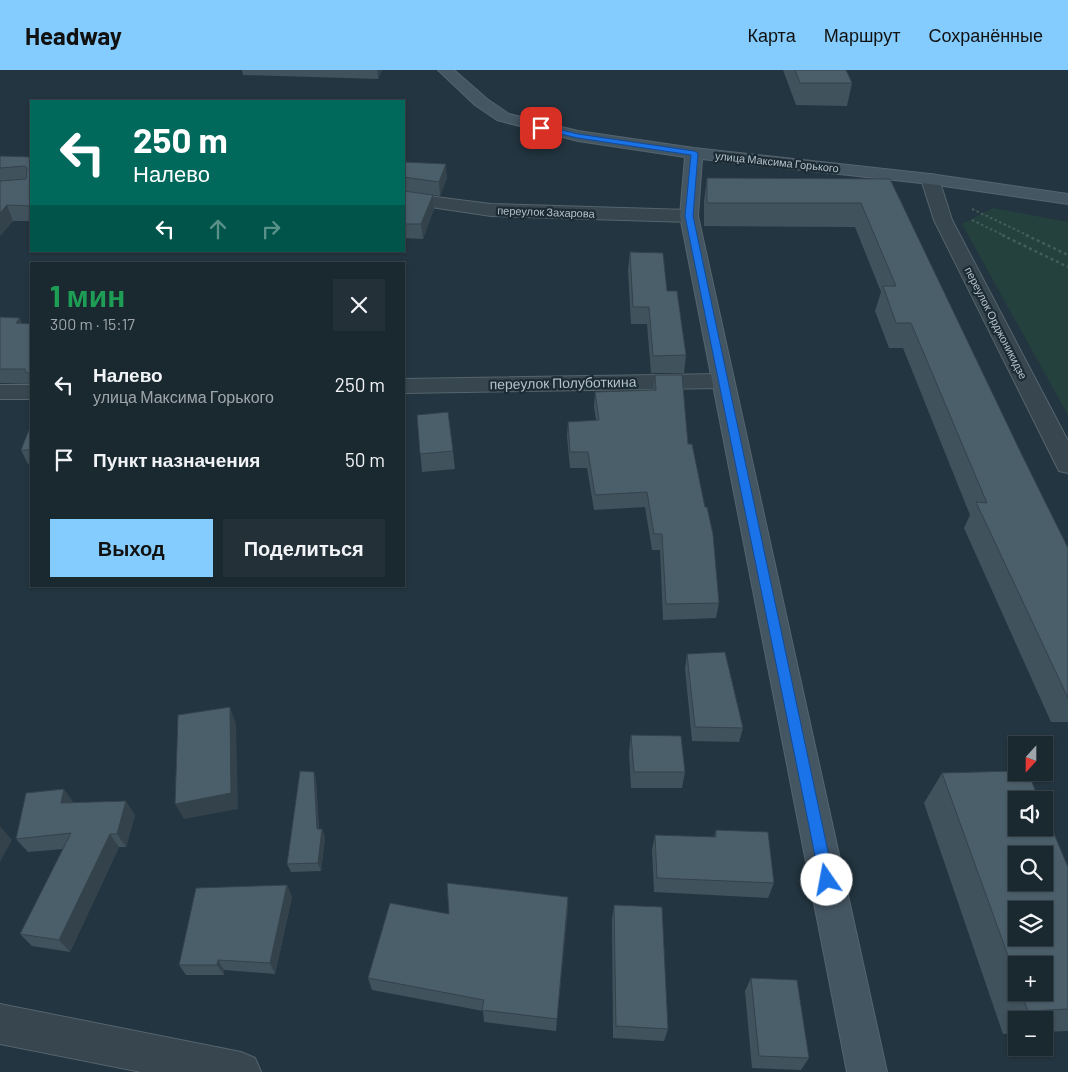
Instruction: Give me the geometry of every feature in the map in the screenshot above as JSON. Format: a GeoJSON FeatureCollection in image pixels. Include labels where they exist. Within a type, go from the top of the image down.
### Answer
{"type":"FeatureCollection","features":[{"type":"Feature","properties":{"kind":"main road","name":"улица Максима Горького"},"geometry":{"type":"LineString","coordinates":[[445,70],[490,109],[517,122],[578,136],[694,153],[930,179],[1068,199]]}},
{"type":"Feature","properties":{"kind":"main road"},"geometry":{"type":"LineString","coordinates":[[694,153],[689,216],[867,1072]]}},
{"type":"Feature","properties":{"kind":"street","name":"переулок Орджоникидзе"},"geometry":{"type":"LineString","coordinates":[[930,179],[943,220],[1068,464]]}},
{"type":"Feature","properties":{"kind":"street","name":"переулок Захарова"},"geometry":{"type":"LineString","coordinates":[[405,198],[491,210],[689,216]]}},
{"type":"Feature","properties":{"kind":"street","name":"переулок Полуботкина"},"geometry":{"type":"LineString","coordinates":[[405,386],[723,381]]}},
{"type":"Feature","properties":{"kind":"street"},"geometry":{"type":"LineString","coordinates":[[0,392],[30,392]]}},
{"type":"Feature","properties":{"kind":"street"},"geometry":{"type":"LineString","coordinates":[[0,1024],[241,1072]]}},
{"type":"Feature","properties":{"kind":"path"},"geometry":{"type":"LineString","coordinates":[[968,207],[1068,255]]}},
{"type":"Feature","properties":{"kind":"path"},"geometry":{"type":"LineString","coordinates":[[967,217],[1068,267]]}},
{"type":"Feature","properties":{"kind":"green space"},"geometry":{"type":"Polygon","coordinates":[[[993,208],[1068,222],[1068,415],[962,224],[993,208]]]}},
{"type":"Feature","properties":{"kind":"building"},"geometry":{"type":"Polygon","coordinates":[[[795,70],[846,70],[852,83],[800,83],[795,70]]]}},
{"type":"Feature","properties":{"kind":"building"},"geometry":{"type":"Polygon","coordinates":[[[0,156],[30,157],[30,206],[7,205],[0,213],[0,181],[26,179],[27,168],[25,166],[0,168],[0,156]]]}},
{"type":"Feature","properties":{"kind":"building"},"geometry":{"type":"Polygon","coordinates":[[[405,162],[446,164],[439,182],[405,177],[405,162]]]}},
{"type":"Feature","properties":{"kind":"building"},"geometry":{"type":"Polygon","coordinates":[[[707,178],[890,179],[1068,548],[1068,698],[976,502],[987,503],[911,323],[896,323],[883,286],[896,286],[861,203],[707,203],[707,178]]]}},
{"type":"Feature","properties":{"kind":"building"},"geometry":{"type":"Polygon","coordinates":[[[405,191],[433,195],[421,224],[405,224],[405,191]]]}},
{"type":"Feature","properties":{"kind":"building"},"geometry":{"type":"Polygon","coordinates":[[[630,252],[663,253],[667,291],[677,291],[686,355],[653,356],[649,307],[633,307],[630,252]]]}},
{"type":"Feature","properties":{"kind":"building"},"geometry":{"type":"Polygon","coordinates":[[[0,317],[20,318],[16,323],[30,324],[30,373],[26,373],[25,369],[0,369],[0,317]]]}},
{"type":"Feature","properties":{"kind":"building"},"geometry":{"type":"Polygon","coordinates":[[[655,375],[682,375],[688,444],[692,444],[705,507],[707,507],[713,534],[719,603],[666,604],[662,534],[654,534],[647,492],[595,495],[588,452],[570,452],[568,422],[599,420],[595,392],[656,390],[655,375]]]}},
{"type":"Feature","properties":{"kind":"building"},"geometry":{"type":"Polygon","coordinates":[[[448,412],[453,451],[420,454],[417,415],[448,412]]]}},
{"type":"Feature","properties":{"kind":"building"},"geometry":{"type":"Polygon","coordinates":[[[30,428],[30,450],[21,450],[30,428]]]}},
{"type":"Feature","properties":{"kind":"building"},"geometry":{"type":"Polygon","coordinates":[[[725,652],[743,728],[695,727],[687,654],[725,652]]]}},
{"type":"Feature","properties":{"kind":"building"},"geometry":{"type":"Polygon","coordinates":[[[230,707],[231,793],[175,804],[178,715],[230,707]]]}},
{"type":"Feature","properties":{"kind":"building"},"geometry":{"type":"Polygon","coordinates":[[[631,735],[681,736],[685,772],[634,772],[631,735]]]}},
{"type":"Feature","properties":{"kind":"building"},"geometry":{"type":"Polygon","coordinates":[[[300,771],[314,772],[317,829],[322,829],[318,863],[287,864],[300,771]]]}},
{"type":"Feature","properties":{"kind":"building"},"geometry":{"type":"Polygon","coordinates":[[[1008,771],[1008,781],[1032,781],[1035,791],[1008,791],[1008,836],[1053,836],[1053,831],[1068,867],[1068,1009],[1028,1011],[1024,1001],[1053,1001],[1053,956],[1008,956],[942,773],[1008,771]]]}},
{"type":"Feature","properties":{"kind":"building"},"geometry":{"type":"Polygon","coordinates":[[[64,789],[61,803],[126,801],[117,834],[110,834],[59,940],[20,934],[71,833],[16,839],[26,793],[64,789]]]}},
{"type":"Feature","properties":{"kind":"building"},"geometry":{"type":"Polygon","coordinates":[[[716,830],[768,832],[774,883],[657,878],[655,835],[716,837],[716,830]]]}},
{"type":"Feature","properties":{"kind":"building"},"geometry":{"type":"Polygon","coordinates":[[[447,883],[568,897],[557,1019],[482,1010],[484,1000],[368,978],[390,903],[449,914],[447,883]]]}},
{"type":"Feature","properties":{"kind":"building"},"geometry":{"type":"Polygon","coordinates":[[[287,885],[270,963],[218,960],[217,965],[179,965],[196,888],[287,885]]]}},
{"type":"Feature","properties":{"kind":"building"},"geometry":{"type":"Polygon","coordinates":[[[614,905],[662,907],[668,1029],[616,1026],[614,905]]]}},
{"type":"Feature","properties":{"kind":"building"},"geometry":{"type":"Polygon","coordinates":[[[751,978],[797,980],[809,1058],[759,1056],[751,978]]]}},
{"type":"Feature","properties":{"kind":"route"},"geometry":{"type":"LineString","coordinates":[[541,128],[578,136],[694,153],[689,216],[827,880]]}}]}
